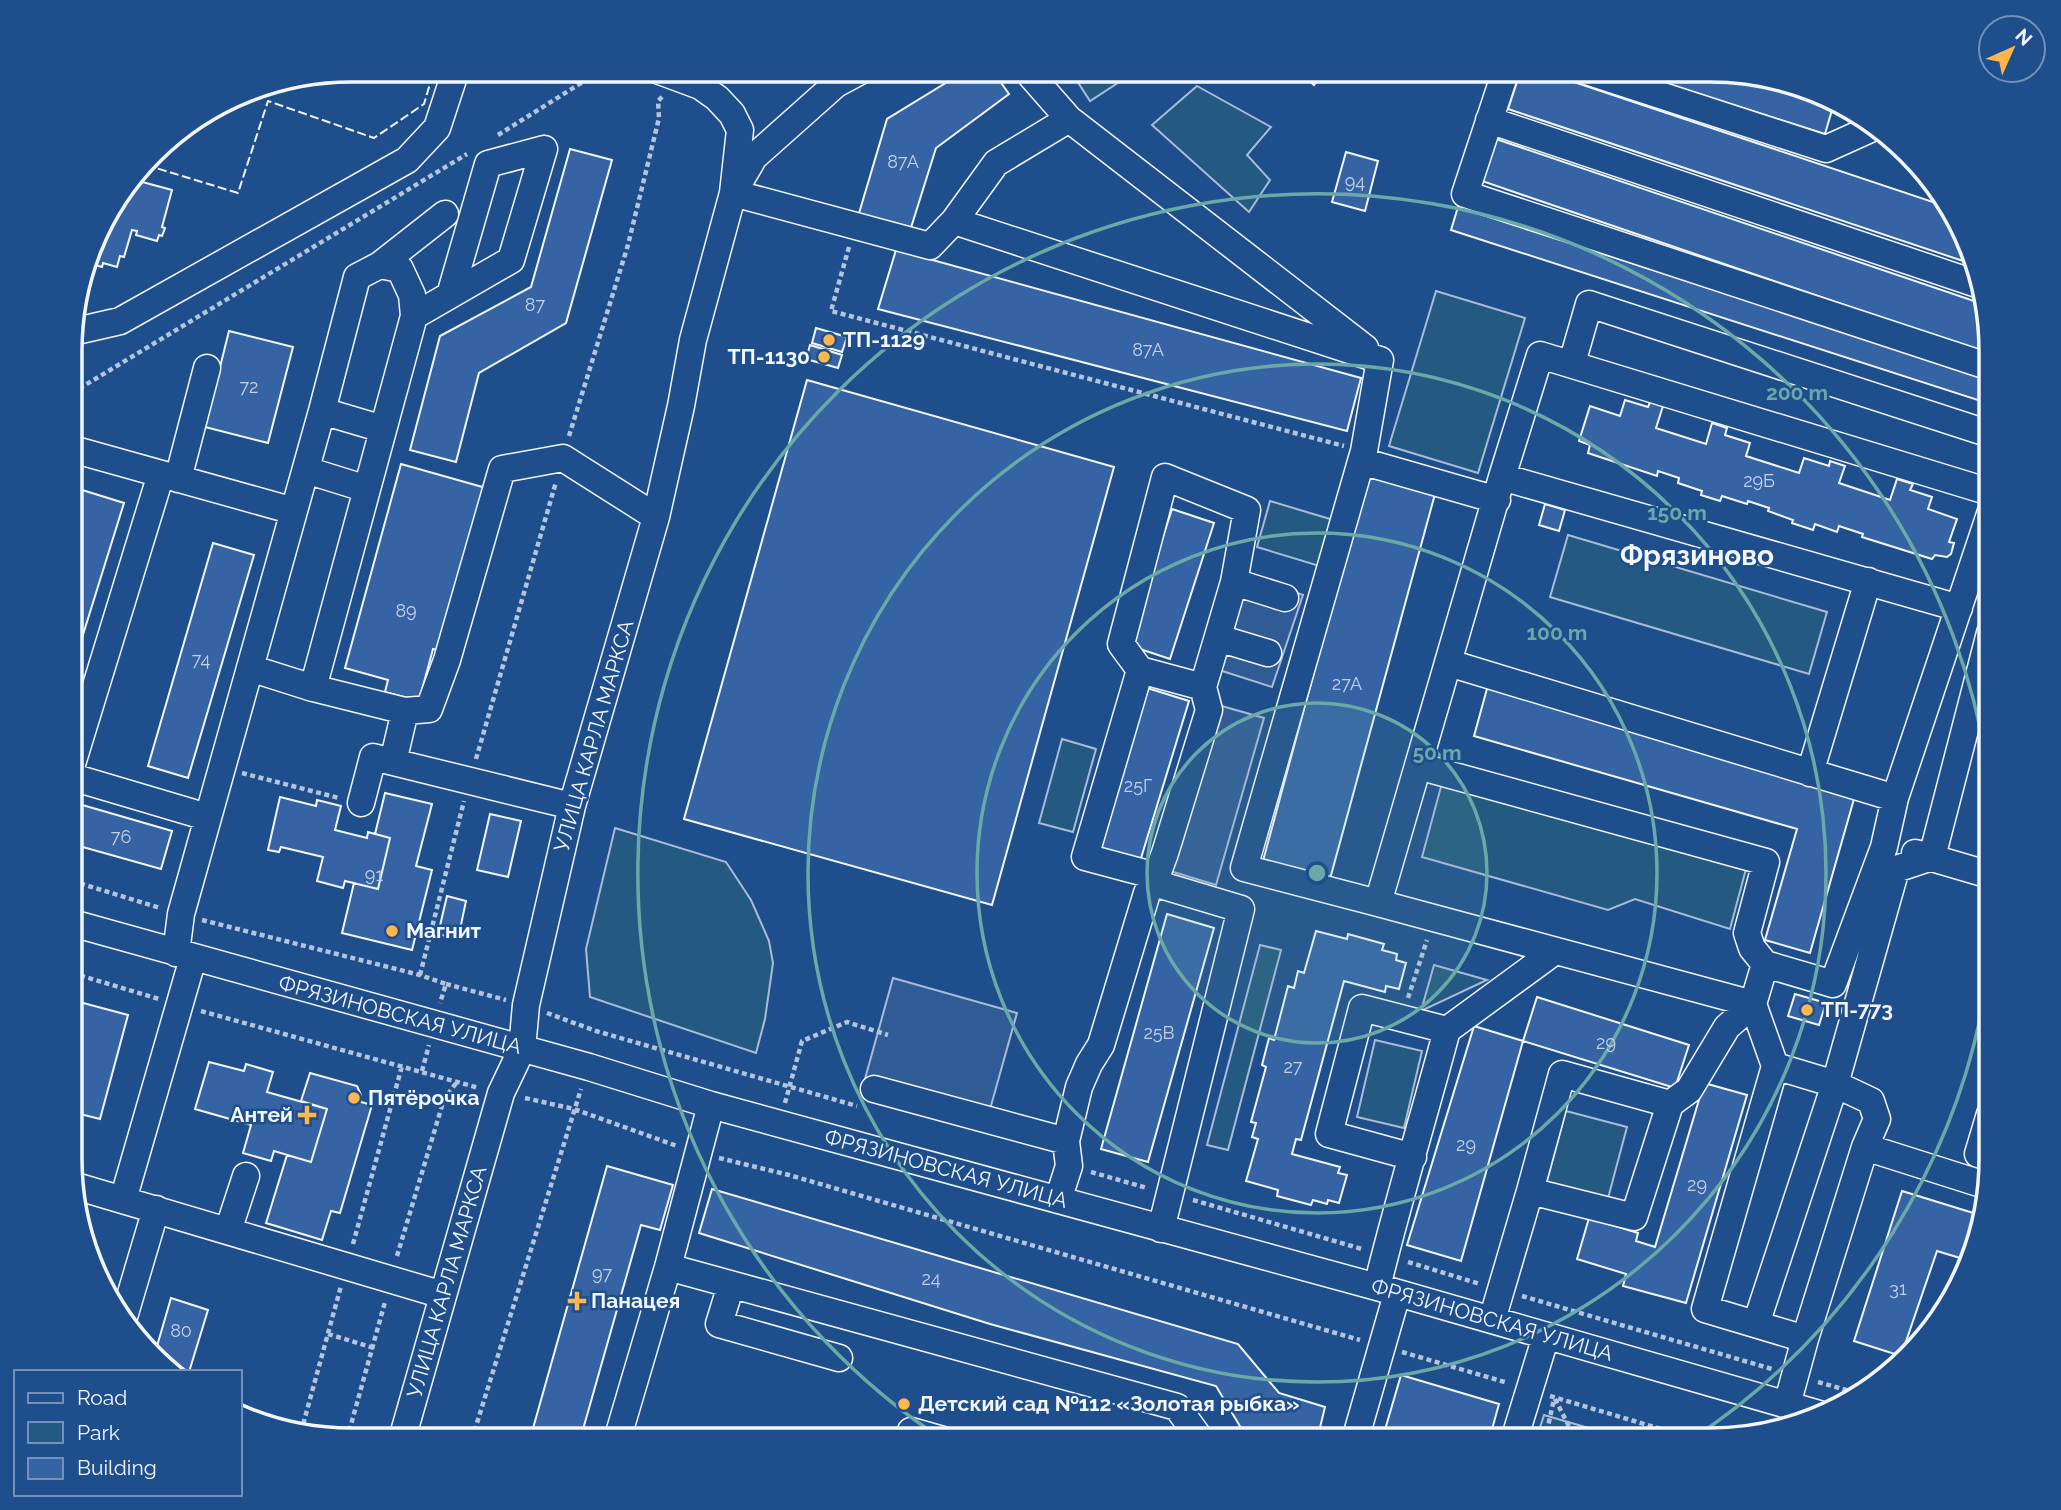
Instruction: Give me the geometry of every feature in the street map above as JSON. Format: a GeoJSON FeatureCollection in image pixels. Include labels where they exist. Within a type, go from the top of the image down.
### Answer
{"type":"FeatureCollection","features":[{"type":"Feature","properties":{"kind":"street"},"geometry":{"type":"LineString","coordinates":[[84,329],[120,321],[407,160],[437,128],[452,82]]}},
{"type":"Feature","properties":{"kind":"street","name":"УЛИЦА КАРЛА МАРКСА"},"geometry":{"type":"LineString","coordinates":[[405,1428],[502,1093],[522,1049],[526,1006],[572,806],[656,517],[693,340],[733,193],[740,130],[732,114],[718,98],[689,82]]}},
{"type":"Feature","properties":{"kind":"street"},"geometry":{"type":"LineString","coordinates":[[839,82],[754,157],[733,193],[930,246],[954,221],[996,163],[1069,119]]}},
{"type":"Feature","properties":{"kind":"street"},"geometry":{"type":"LineString","coordinates":[[1037,82],[1069,119],[1380,360]]}},
{"type":"Feature","properties":{"kind":"street"},"geometry":{"type":"LineString","coordinates":[[1502,82],[1465,194],[1979,363]]}},
{"type":"Feature","properties":{"kind":"street"},"geometry":{"type":"LineString","coordinates":[[1620,82],[1826,149],[1864,132]]}},
{"type":"Feature","properties":{"kind":"street"},"geometry":{"type":"LineString","coordinates":[[1489,120],[1970,282]]}},
{"type":"Feature","properties":{"kind":"street"},"geometry":{"type":"LineString","coordinates":[[414,316],[511,260],[544,149],[488,164],[450,295]]}},
{"type":"Feature","properties":{"kind":"street"},"geometry":{"type":"LineString","coordinates":[[123,1200],[181,1005],[185,956],[181,914],[306,470],[357,277],[380,265],[445,214]]}},
{"type":"Feature","properties":{"kind":"street"},"geometry":{"type":"LineString","coordinates":[[954,221],[1380,360]]}},
{"type":"Feature","properties":{"kind":"street"},"geometry":{"type":"LineString","coordinates":[[313,688],[414,316],[412,295],[400,269],[380,265]]}},
{"type":"Feature","properties":{"kind":"street"},"geometry":{"type":"LineString","coordinates":[[1572,363],[1589,304],[1979,430]]}},
{"type":"Feature","properties":{"kind":"street"},"geometry":{"type":"LineString","coordinates":[[1378,903],[1541,355],[1979,489]]}},
{"type":"Feature","properties":{"kind":"street"},"geometry":{"type":"LineString","coordinates":[[1380,360],[1363,456],[1244,868],[1754,1004]]}},
{"type":"Feature","properties":{"kind":"street"},"geometry":{"type":"LineString","coordinates":[[82,735],[208,368]]}},
{"type":"Feature","properties":{"kind":"street"},"geometry":{"type":"LineString","coordinates":[[322,411],[383,429]]}},
{"type":"Feature","properties":{"kind":"street"},"geometry":{"type":"LineString","coordinates":[[82,452],[294,511]]}},
{"type":"Feature","properties":{"kind":"street"},"geometry":{"type":"LineString","coordinates":[[1363,456],[1868,582],[1959,608]]}},
{"type":"Feature","properties":{"kind":"street"},"geometry":{"type":"LineString","coordinates":[[250,668],[313,688],[405,711],[429,709],[447,660],[502,470],[562,458],[656,517]]}},
{"type":"Feature","properties":{"kind":"street"},"geometry":{"type":"LineString","coordinates":[[306,470],[367,489]]}},
{"type":"Feature","properties":{"kind":"street"},"geometry":{"type":"LineString","coordinates":[[1058,1200],[1069,1166],[1066,1141],[1079,1087],[1101,1045],[1147,894],[1165,853],[1209,710],[1203,687],[1234,582],[1247,510],[1164,477],[1121,645],[1140,670],[1203,687]]}},
{"type":"Feature","properties":{"kind":"street"},"geometry":{"type":"LineString","coordinates":[[1418,766],[1766,862],[1747,933],[1752,948],[1765,964],[1833,984],[1884,847],[1895,798],[1979,547]]}},
{"type":"Feature","properties":{"kind":"street"},"geometry":{"type":"LineString","coordinates":[[1234,582],[1285,598]]}},
{"type":"Feature","properties":{"kind":"street"},"geometry":{"type":"LineString","coordinates":[[1810,772],[1868,582]]}},
{"type":"Feature","properties":{"kind":"street"},"geometry":{"type":"LineString","coordinates":[[1218,638],[1268,653]]}},
{"type":"Feature","properties":{"kind":"street"},"geometry":{"type":"LineString","coordinates":[[1449,663],[1895,798]]}},
{"type":"Feature","properties":{"kind":"street"},"geometry":{"type":"LineString","coordinates":[[1140,670],[1085,857],[1241,909],[1161,1229]]}},
{"type":"Feature","properties":{"kind":"street"},"geometry":{"type":"LineString","coordinates":[[1932,857],[1979,675]]}},
{"type":"Feature","properties":{"kind":"street"},"geometry":{"type":"LineString","coordinates":[[393,762],[405,711]]}},
{"type":"Feature","properties":{"kind":"street"},"geometry":{"type":"LineString","coordinates":[[361,803],[373,757],[572,806]]}},
{"type":"Feature","properties":{"kind":"street"},"geometry":{"type":"LineString","coordinates":[[82,780],[207,817]]}},
{"type":"Feature","properties":{"kind":"street"},"geometry":{"type":"LineString","coordinates":[[1884,847],[1932,857],[1979,872]]}},
{"type":"Feature","properties":{"kind":"street"},"geometry":{"type":"LineString","coordinates":[[1756,1324],[1835,1084],[1896,869],[1932,857]]}},
{"type":"Feature","properties":{"kind":"street","name":"ФРЯЗИНОВСКАЯ УЛИЦА"},"geometry":{"type":"LineString","coordinates":[[82,926],[589,1067],[711,1105],[1492,1320],[1805,1410]]}},
{"type":"Feature","properties":{"kind":"street"},"geometry":{"type":"LineString","coordinates":[[1358,1428],[1382,1346],[1387,1291],[1413,1157],[1447,1030],[1555,951]]}},
{"type":"Feature","properties":{"kind":"street"},"geometry":{"type":"LineString","coordinates":[[1765,964],[1754,1004],[1774,1066],[1705,1309],[1805,1339]]}},
{"type":"Feature","properties":{"kind":"street"},"geometry":{"type":"LineString","coordinates":[[1530,1191],[1634,1217],[1670,1104],[1689,1090],[1727,1027],[1754,1004]]}},
{"type":"Feature","properties":{"kind":"street"},"geometry":{"type":"LineString","coordinates":[[1413,1157],[1329,1134],[1362,1008],[1447,1030]]}},
{"type":"Feature","properties":{"kind":"street"},"geometry":{"type":"LineString","coordinates":[[1774,1066],[1835,1084],[1871,1101],[1877,1119],[1865,1147],[1787,1405]]}},
{"type":"Feature","properties":{"kind":"street"},"geometry":{"type":"LineString","coordinates":[[1492,1320],[1562,1074],[1670,1104]]}},
{"type":"Feature","properties":{"kind":"street"},"geometry":{"type":"LineString","coordinates":[[874,1089],[1066,1141]]}},
{"type":"Feature","properties":{"kind":"street"},"geometry":{"type":"LineString","coordinates":[[621,1428],[668,1267],[711,1105]]}},
{"type":"Feature","properties":{"kind":"street"},"geometry":{"type":"LineString","coordinates":[[1865,1147],[1977,1183]]}},
{"type":"Feature","properties":{"kind":"street"},"geometry":{"type":"LineString","coordinates":[[228,1231],[246,1176]]}},
{"type":"Feature","properties":{"kind":"street"},"geometry":{"type":"LineString","coordinates":[[84,1189],[443,1295]]}},
{"type":"Feature","properties":{"kind":"street"},"geometry":{"type":"LineString","coordinates":[[127,1307],[156,1209]]}},
{"type":"Feature","properties":{"kind":"street"},"geometry":{"type":"LineString","coordinates":[[668,1267],[1177,1407],[1192,1428]]}},
{"type":"Feature","properties":{"kind":"street"},"geometry":{"type":"LineString","coordinates":[[731,1285],[719,1324],[839,1358]]}},
{"type":"Feature","properties":{"kind":"street"},"geometry":{"type":"LineString","coordinates":[[1518,1428],[1546,1336]]}},
{"type":"Feature","properties":{"kind":"path"},"geometry":{"type":"LineString","coordinates":[[492,139],[583,82]]}},
{"type":"Feature","properties":{"kind":"path"},"geometry":{"type":"LineString","coordinates":[[420,975],[470,781],[562,458],[628,245],[659,118],[658,102]]}},
{"type":"Feature","properties":{"kind":"path"},"geometry":{"type":"LineString","coordinates":[[82,387],[468,153]]}},
{"type":"Feature","properties":{"kind":"path"},"geometry":{"type":"LineString","coordinates":[[855,226],[831,311],[1363,456]]}},
{"type":"Feature","properties":{"kind":"path"},"geometry":{"type":"LineString","coordinates":[[221,768],[361,803]]}},
{"type":"Feature","properties":{"kind":"path"},"geometry":{"type":"LineString","coordinates":[[82,884],[181,914],[446,984],[422,1071]]}},
{"type":"Feature","properties":{"kind":"path"},"geometry":{"type":"LineString","coordinates":[[1402,1019],[1433,918]]}},
{"type":"Feature","properties":{"kind":"path"},"geometry":{"type":"LineString","coordinates":[[82,976],[502,1093],[574,1109],[699,1153],[802,1178],[1657,1428]]}},
{"type":"Feature","properties":{"kind":"path"},"geometry":{"type":"LineString","coordinates":[[779,1124],[802,1041],[847,1022],[888,1035]]}},
{"type":"Feature","properties":{"kind":"path"},"geometry":{"type":"LineString","coordinates":[[476,1428],[589,1067],[596,1031]]}},
{"type":"Feature","properties":{"kind":"path"},"geometry":{"type":"LineString","coordinates":[[328,1334],[374,1348]]}},
{"type":"Feature","properties":{"kind":"path"},"geometry":{"type":"LineString","coordinates":[[1548,1428],[1555,1398]]}},
{"type":"Feature","properties":{"kind":"path"},"geometry":{"type":"LineString","coordinates":[[1555,1398],[1570,1428]]}},
{"type":"Feature","properties":{"kind":"green space"},"geometry":{"type":"Polygon","coordinates":[[[1078,82],[1119,82],[1090,101],[1078,82]]]}},
{"type":"Feature","properties":{"kind":"green space"},"geometry":{"type":"Polygon","coordinates":[[[1197,86],[1271,127],[1247,155],[1270,180],[1249,212],[1152,125],[1197,86]]]}},
{"type":"Feature","properties":{"kind":"green space"},"geometry":{"type":"Polygon","coordinates":[[[1436,291],[1525,318],[1478,473],[1389,446],[1436,291]]]}},
{"type":"Feature","properties":{"kind":"green space"},"geometry":{"type":"Polygon","coordinates":[[[1270,501],[1340,522],[1326,568],[1257,547],[1270,501]]]}},
{"type":"Feature","properties":{"kind":"green space"},"geometry":{"type":"Polygon","coordinates":[[[1568,535],[1827,612],[1809,674],[1550,597],[1568,535]]]}},
{"type":"Feature","properties":{"kind":"green space"},"geometry":{"type":"Polygon","coordinates":[[[1062,739],[1096,749],[1073,832],[1039,823],[1062,739]]]}},
{"type":"Feature","properties":{"kind":"green space"},"geometry":{"type":"Polygon","coordinates":[[[1442,783],[1746,869],[1730,929],[1635,899],[1608,910],[1422,857],[1442,783]]]}},
{"type":"Feature","properties":{"kind":"green space"},"geometry":{"type":"Polygon","coordinates":[[[615,828],[726,862],[751,900],[769,941],[773,963],[765,1019],[756,1053],[590,997],[586,949],[615,828]]]}},
{"type":"Feature","properties":{"kind":"green space"},"geometry":{"type":"Polygon","coordinates":[[[1260,945],[1281,950],[1228,1150],[1207,1145],[1260,945]]]}},
{"type":"Feature","properties":{"kind":"green space"},"geometry":{"type":"Polygon","coordinates":[[[1434,965],[1487,980],[1421,1011],[1434,965]]]}},
{"type":"Feature","properties":{"kind":"green space"},"geometry":{"type":"Polygon","coordinates":[[[1375,1040],[1422,1051],[1404,1128],[1357,1117],[1375,1040]]]}},
{"type":"Feature","properties":{"kind":"green space"},"geometry":{"type":"Polygon","coordinates":[[[1566,1111],[1627,1127],[1607,1202],[1546,1185],[1566,1111]]]}},
{"type":"Feature","properties":{"kind":"green space"},"geometry":{"type":"Polygon","coordinates":[[[1544,1415],[1589,1428],[1540,1428],[1544,1415]]]}},
{"type":"Feature","properties":{"kind":"shaded area"},"geometry":{"type":"Polygon","coordinates":[[[1244,575],[1303,595],[1272,687],[1213,668],[1244,575]]]}},
{"type":"Feature","properties":{"kind":"shaded area"},"geometry":{"type":"Polygon","coordinates":[[[1204,701],[1264,718],[1216,885],[1157,867],[1204,701]]]}},
{"type":"Feature","properties":{"kind":"shaded area"},"geometry":{"type":"Polygon","coordinates":[[[893,978],[1017,1013],[987,1120],[863,1086],[893,978]]]}},
{"type":"Feature","properties":{"kind":"building"},"geometry":{"type":"Polygon","coordinates":[[[947,82],[1000,82],[1009,94],[936,148],[909,234],[857,220],[887,119],[947,82]]]}},
{"type":"Feature","properties":{"kind":"building"},"geometry":{"type":"Polygon","coordinates":[[[1517,82],[1574,82],[1933,202],[1951,232],[1963,261],[1508,109],[1517,82]]]}},
{"type":"Feature","properties":{"kind":"building"},"geometry":{"type":"Polygon","coordinates":[[[1661,82],[1727,83],[1779,91],[1832,111],[1825,134],[1661,82]]]}},
{"type":"Feature","properties":{"kind":"building"},"geometry":{"type":"Polygon","coordinates":[[[1496,139],[1974,301],[1979,351],[1482,181],[1496,139]]]}},
{"type":"Feature","properties":{"kind":"building"},"geometry":{"type":"Polygon","coordinates":[[[570,149],[612,160],[566,323],[479,373],[456,462],[410,450],[440,336],[531,287],[570,149]]]}},
{"type":"Feature","properties":{"kind":"building"},"geometry":{"type":"Polygon","coordinates":[[[1346,152],[1378,161],[1365,211],[1332,202],[1346,152]]]}},
{"type":"Feature","properties":{"kind":"building"},"geometry":{"type":"Polygon","coordinates":[[[143,182],[172,190],[162,236],[159,235],[157,241],[136,235],[137,231],[132,230],[124,257],[120,256],[117,267],[103,263],[102,267],[97,266],[110,232],[143,182]]]}},
{"type":"Feature","properties":{"kind":"building"},"geometry":{"type":"Polygon","coordinates":[[[1458,207],[1979,375],[1979,400],[1451,230],[1458,207]]]}},
{"type":"Feature","properties":{"kind":"building"},"geometry":{"type":"Polygon","coordinates":[[[896,250],[1361,378],[1347,431],[878,309],[896,250]]]}},
{"type":"Feature","properties":{"kind":"building","name":"ТП-1129"},"geometry":{"type":"Polygon","coordinates":[[[816,328],[847,337],[842,352],[812,343],[816,328]]]}},
{"type":"Feature","properties":{"kind":"building"},"geometry":{"type":"Polygon","coordinates":[[[229,331],[293,347],[268,443],[205,427],[229,331]]]}},
{"type":"Feature","properties":{"kind":"building","name":"ТП-1130"},"geometry":{"type":"Polygon","coordinates":[[[810,345],[842,355],[838,368],[806,359],[810,345]]]}},
{"type":"Feature","properties":{"kind":"building"},"geometry":{"type":"Polygon","coordinates":[[[807,380],[1114,467],[992,905],[684,819],[807,380]]]}},
{"type":"Feature","properties":{"kind":"building"},"geometry":{"type":"Polygon","coordinates":[[[1625,400],[1648,407],[1650,402],[1663,406],[1656,428],[1706,444],[1712,423],[1727,428],[1725,435],[1750,443],[1746,456],[1799,473],[1804,458],[1829,466],[1830,461],[1845,466],[1839,483],[1890,500],[1897,479],[1913,484],[1910,490],[1932,497],[1928,509],[1957,519],[1949,542],[1954,543],[1951,554],[1947,557],[1935,555],[1932,559],[1862,537],[1863,534],[1839,526],[1837,532],[1815,524],[1813,530],[1768,511],[1769,508],[1722,496],[1720,501],[1701,495],[1702,491],[1678,483],[1679,478],[1658,471],[1657,476],[1588,453],[1590,445],[1579,441],[1590,406],[1620,416],[1625,400]]]}},
{"type":"Feature","properties":{"kind":"building"},"geometry":{"type":"Polygon","coordinates":[[[401,464],[486,488],[441,651],[433,649],[419,701],[385,692],[388,680],[345,668],[401,464]]]}},
{"type":"Feature","properties":{"kind":"building"},"geometry":{"type":"Polygon","coordinates":[[[1367,476],[1435,494],[1330,879],[1263,861],[1367,476]]]}},
{"type":"Feature","properties":{"kind":"building"},"geometry":{"type":"Polygon","coordinates":[[[82,490],[124,503],[82,638],[82,490]]]}},
{"type":"Feature","properties":{"kind":"building"},"geometry":{"type":"Polygon","coordinates":[[[1545,504],[1565,510],[1559,531],[1539,525],[1545,504]]]}},
{"type":"Feature","properties":{"kind":"building"},"geometry":{"type":"Polygon","coordinates":[[[1172,509],[1214,523],[1170,659],[1128,645],[1172,509]]]}},
{"type":"Feature","properties":{"kind":"building"},"geometry":{"type":"Polygon","coordinates":[[[213,543],[254,555],[188,778],[148,766],[213,543]]]}},
{"type":"Feature","properties":{"kind":"building"},"geometry":{"type":"Polygon","coordinates":[[[1488,685],[1856,792],[1810,953],[1765,940],[1797,829],[1474,736],[1488,685]]]}},
{"type":"Feature","properties":{"kind":"building"},"geometry":{"type":"Polygon","coordinates":[[[1144,687],[1189,701],[1138,868],[1092,854],[1144,687]]]}},
{"type":"Feature","properties":{"kind":"building"},"geometry":{"type":"Polygon","coordinates":[[[385,793],[432,804],[416,866],[432,870],[412,950],[342,933],[354,883],[345,881],[343,888],[317,881],[323,857],[281,847],[279,852],[268,850],[280,797],[316,806],[317,800],[341,806],[335,830],[367,838],[368,832],[375,834],[385,793]]]}},
{"type":"Feature","properties":{"kind":"building"},"geometry":{"type":"Polygon","coordinates":[[[280,797],[316,806],[317,800],[341,806],[335,830],[367,838],[368,832],[390,838],[378,889],[345,881],[343,888],[317,881],[323,857],[281,847],[279,852],[268,850],[280,797]]]}},
{"type":"Feature","properties":{"kind":"building"},"geometry":{"type":"Polygon","coordinates":[[[82,805],[172,831],[161,869],[82,847],[82,805]]]}},
{"type":"Feature","properties":{"kind":"building"},"geometry":{"type":"Polygon","coordinates":[[[490,814],[521,821],[508,877],[477,870],[490,814]]]}},
{"type":"Feature","properties":{"kind":"building"},"geometry":{"type":"Polygon","coordinates":[[[447,896],[466,901],[458,939],[438,934],[447,896]]]}},
{"type":"Feature","properties":{"kind":"building"},"geometry":{"type":"Polygon","coordinates":[[[1167,914],[1214,928],[1148,1162],[1101,1149],[1167,914]]]}},
{"type":"Feature","properties":{"kind":"building"},"geometry":{"type":"Polygon","coordinates":[[[1316,931],[1347,939],[1348,934],[1384,944],[1382,950],[1397,954],[1396,960],[1406,963],[1399,989],[1386,986],[1385,992],[1344,981],[1301,1140],[1296,1139],[1292,1154],[1340,1167],[1338,1173],[1347,1175],[1339,1203],[1328,1200],[1327,1204],[1313,1200],[1311,1205],[1277,1196],[1278,1190],[1246,1181],[1258,1139],[1252,1137],[1256,1123],[1251,1122],[1266,1067],[1262,1065],[1269,1038],[1274,1040],[1288,986],[1294,988],[1298,971],[1304,973],[1316,931]]]}},
{"type":"Feature","properties":{"kind":"building","name":"ТП-773"},"geometry":{"type":"Polygon","coordinates":[[[1795,994],[1826,1003],[1819,1025],[1788,1016],[1795,994]]]}},
{"type":"Feature","properties":{"kind":"building"},"geometry":{"type":"Polygon","coordinates":[[[1537,997],[1689,1045],[1675,1088],[1523,1041],[1537,997]]]}},
{"type":"Feature","properties":{"kind":"building"},"geometry":{"type":"Polygon","coordinates":[[[82,1003],[128,1015],[100,1119],[82,1114],[82,1003]]]}},
{"type":"Feature","properties":{"kind":"building"},"geometry":{"type":"Polygon","coordinates":[[[1474,1026],[1523,1041],[1461,1261],[1407,1245],[1474,1026]]]}},
{"type":"Feature","properties":{"kind":"building"},"geometry":{"type":"Polygon","coordinates":[[[209,1062],[244,1071],[246,1064],[273,1072],[267,1092],[327,1109],[311,1162],[274,1151],[271,1161],[243,1153],[251,1125],[195,1109],[209,1062]]]}},
{"type":"Feature","properties":{"kind":"building"},"geometry":{"type":"Polygon","coordinates":[[[310,1073],[357,1086],[361,1102],[372,1105],[340,1213],[331,1211],[322,1240],[266,1223],[287,1155],[311,1162],[327,1109],[301,1101],[310,1073]]]}},
{"type":"Feature","properties":{"kind":"building"},"geometry":{"type":"Polygon","coordinates":[[[1704,1083],[1747,1095],[1686,1303],[1623,1286],[1626,1274],[1577,1259],[1589,1218],[1638,1233],[1636,1241],[1655,1247],[1704,1083]]]}},
{"type":"Feature","properties":{"kind":"building"},"geometry":{"type":"Polygon","coordinates":[[[607,1166],[673,1185],[660,1230],[641,1225],[583,1428],[533,1428],[607,1166]]]}},
{"type":"Feature","properties":{"kind":"building"},"geometry":{"type":"Polygon","coordinates":[[[712,1189],[1238,1344],[1279,1393],[1325,1407],[1320,1428],[1241,1428],[1216,1386],[990,1324],[699,1233],[712,1189]]]}},
{"type":"Feature","properties":{"kind":"building"},"geometry":{"type":"Polygon","coordinates":[[[1902,1191],[1974,1213],[1959,1258],[1937,1251],[1905,1343],[1900,1349],[1895,1354],[1854,1341],[1902,1191]]]}},
{"type":"Feature","properties":{"kind":"building"},"geometry":{"type":"Polygon","coordinates":[[[171,1298],[208,1310],[190,1370],[185,1370],[157,1345],[171,1298]]]}},
{"type":"Feature","properties":{"kind":"building"},"geometry":{"type":"Polygon","coordinates":[[[1401,1375],[1499,1404],[1492,1428],[1386,1428],[1401,1375]]]}},
{"type":"Feature","properties":{"kind":"fence"},"geometry":{"type":"LineString","coordinates":[[155,168],[238,193],[268,101],[374,138],[424,104],[430,82]]}},
{"type":"Feature","properties":{"kind":"place","name":"ТП-1129"},"geometry":{"type":"Point","coordinates":[829,340]}},
{"type":"Feature","properties":{"kind":"place","name":"ТП-1130"},"geometry":{"type":"Point","coordinates":[824,357]}},
{"type":"Feature","properties":{"kind":"place","name":"Магнит"},"geometry":{"type":"Point","coordinates":[392,931]}},
{"type":"Feature","properties":{"kind":"place","name":"ТП-773"},"geometry":{"type":"Point","coordinates":[1807,1010]}},
{"type":"Feature","properties":{"kind":"place","name":"Пятёрочка"},"geometry":{"type":"Point","coordinates":[354,1098]}},
{"type":"Feature","properties":{"kind":"place","name":"Антей"},"geometry":{"type":"Point","coordinates":[307,1115]}},
{"type":"Feature","properties":{"kind":"place","name":"Панацея"},"geometry":{"type":"Point","coordinates":[577,1301]}},
{"type":"Feature","properties":{"kind":"place","name":"Детский сад №112 «Золотая рыбка»"},"geometry":{"type":"Point","coordinates":[904,1404]}},
{"type":"Feature","properties":{"kind":"district","name":"Фрязиново"},"geometry":{"type":"Point","coordinates":[1697,555]}}]}
